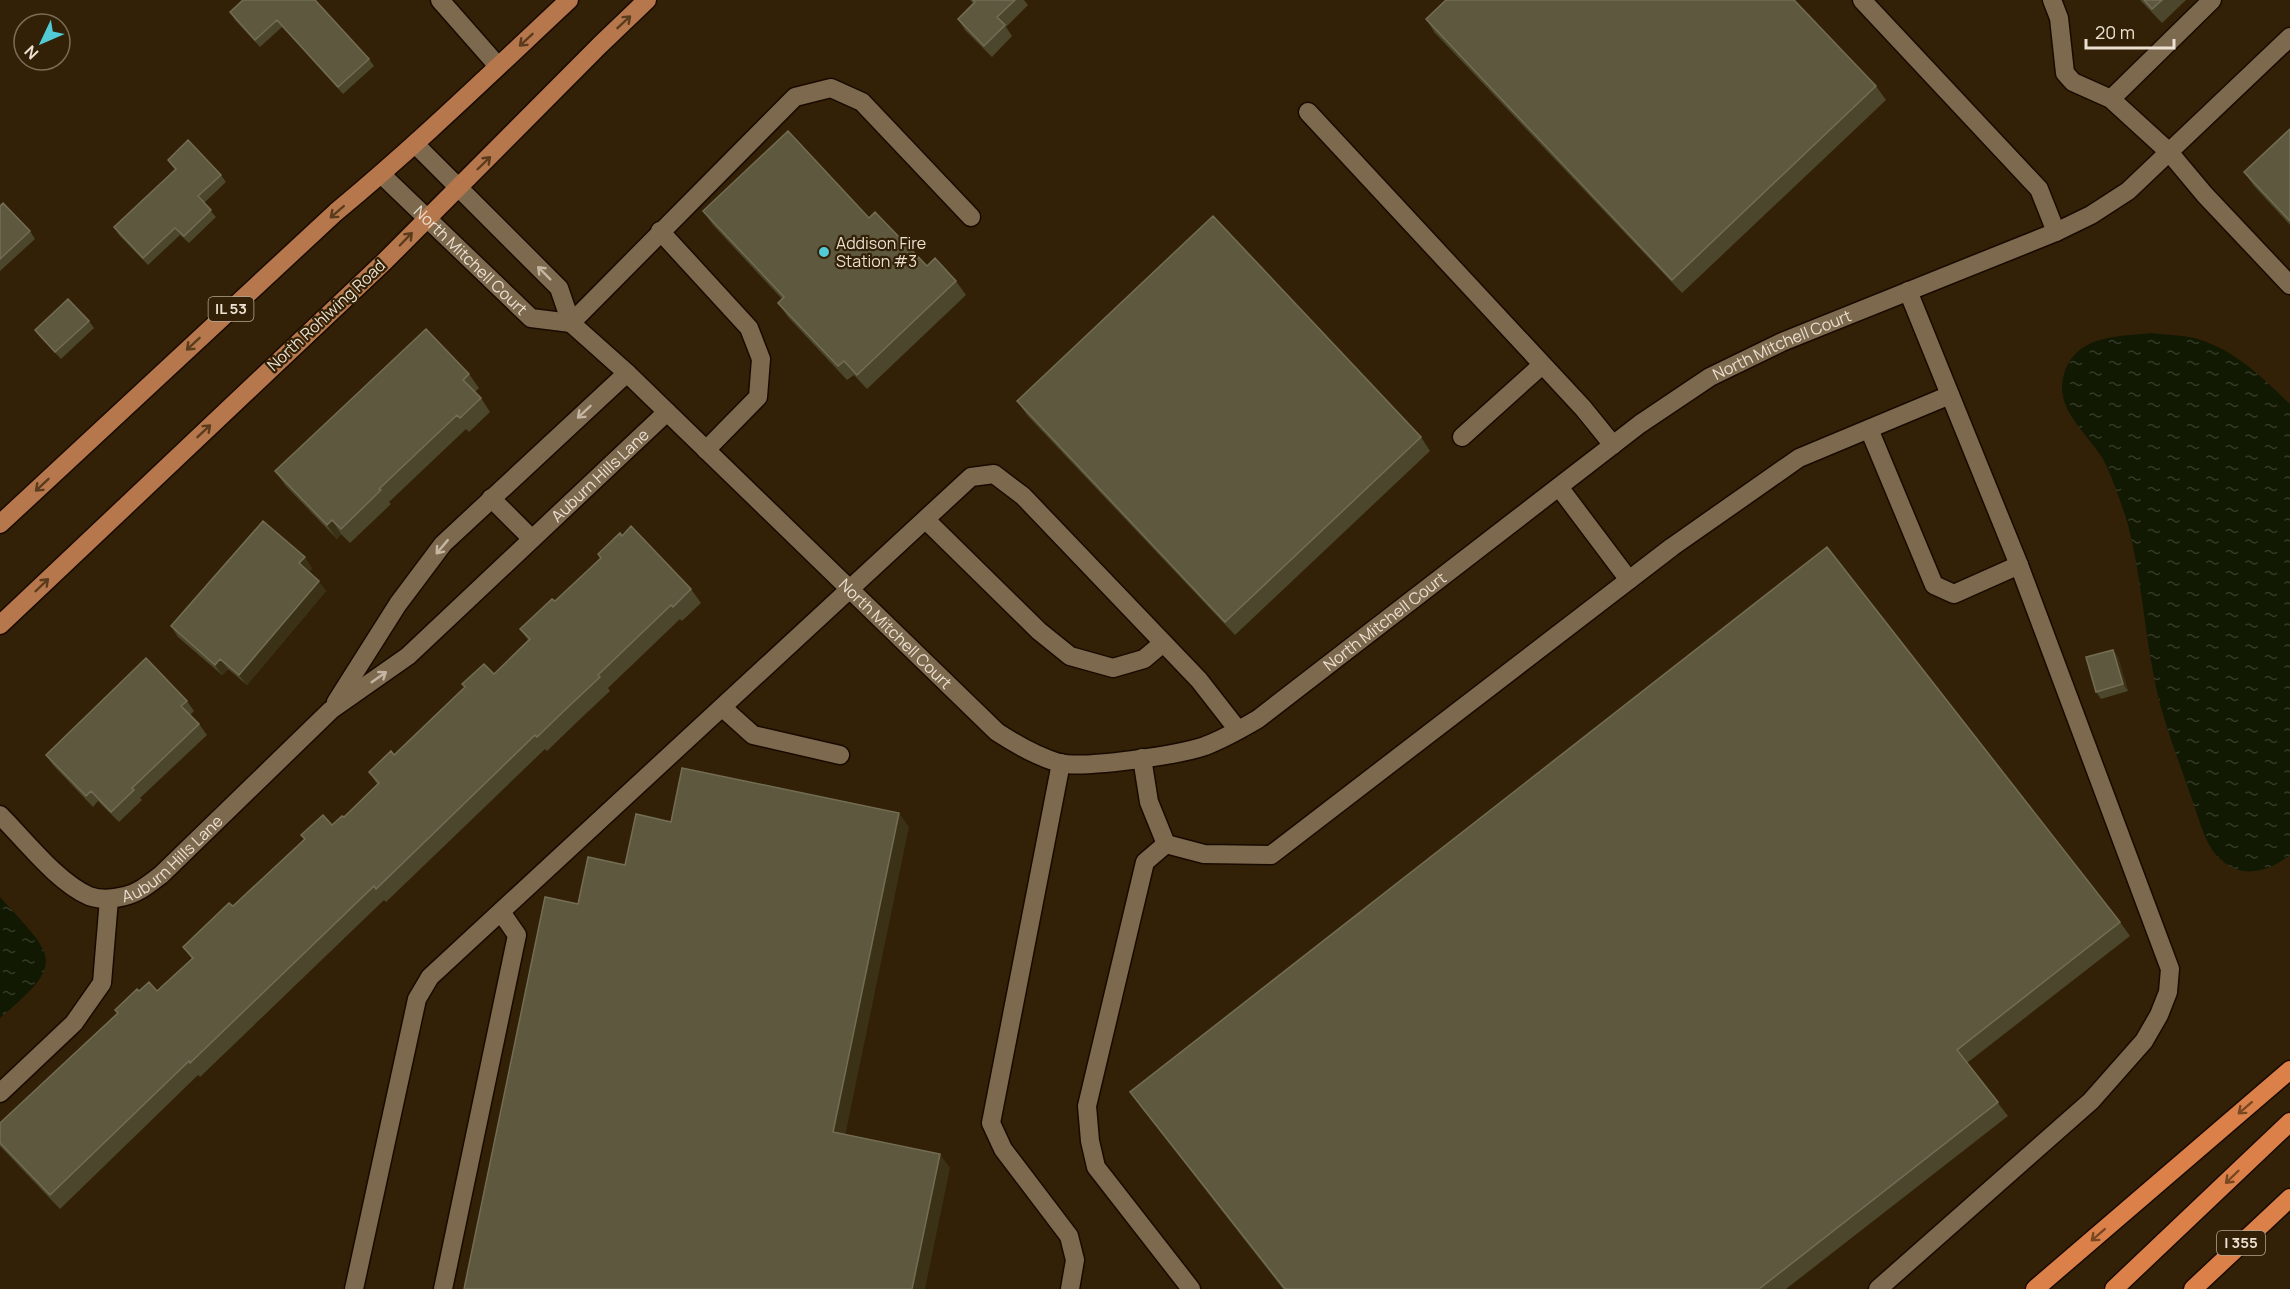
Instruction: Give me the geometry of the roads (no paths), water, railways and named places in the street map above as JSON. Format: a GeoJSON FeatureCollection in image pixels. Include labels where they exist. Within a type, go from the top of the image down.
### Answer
{"type":"FeatureCollection","features":[{"type":"Feature","properties":{"kind":"highway"},"geometry":{"type":"LineString","coordinates":[[2035,1289],[2290,1070]]}},
{"type":"Feature","properties":{"kind":"highway"},"geometry":{"type":"LineString","coordinates":[[2114,1289],[2290,1122]]}},
{"type":"Feature","properties":{"kind":"highway","name":"I 355"},"geometry":{"type":"LineString","coordinates":[[2193,1289],[2290,1198]]}},
{"type":"Feature","properties":{"kind":"main road","name":"IL 53"},"geometry":{"type":"LineString","coordinates":[[0,524],[336,212],[382,175],[568,0]]}},
{"type":"Feature","properties":{"kind":"main road","name":"North Rohlwing Road"},"geometry":{"type":"LineString","coordinates":[[0,625],[385,261],[647,0]]}},
{"type":"Feature","properties":{"kind":"street"},"geometry":{"type":"LineString","coordinates":[[440,0],[498,66]]}},
{"type":"Feature","properties":{"kind":"street"},"geometry":{"type":"LineString","coordinates":[[1862,0],[2039,189],[2056,232]]}},
{"type":"Feature","properties":{"kind":"street"},"geometry":{"type":"LineString","coordinates":[[2052,0],[2059,18],[2065,73],[2073,82],[2111,99],[2169,152],[2205,195],[2290,285]]}},
{"type":"Feature","properties":{"kind":"street"},"geometry":{"type":"LineString","coordinates":[[2111,99],[2212,0]]}},
{"type":"Feature","properties":{"kind":"street","name":"North Mitchell Court"},"geometry":{"type":"LineString","coordinates":[[415,144],[559,288],[571,323],[627,373],[997,732],[1029,752],[1061,763],[1098,763],[1175,753],[1205,746],[1258,719],[1640,424],[1710,378],[1782,342],[2056,232],[2091,215],[2128,191],[2290,37]]}},
{"type":"Feature","properties":{"kind":"street"},"geometry":{"type":"LineString","coordinates":[[571,323],[795,97],[831,88],[862,102],[971,217]]}},
{"type":"Feature","properties":{"kind":"street"},"geometry":{"type":"LineString","coordinates":[[1308,112],[1583,408],[1613,445]]}},
{"type":"Feature","properties":{"kind":"street","name":"North Mitchell Court"},"geometry":{"type":"LineString","coordinates":[[382,175],[531,318],[571,323]]}},
{"type":"Feature","properties":{"kind":"street"},"geometry":{"type":"LineString","coordinates":[[660,231],[749,328],[761,358],[758,397],[706,450]]}},
{"type":"Feature","properties":{"kind":"street"},"geometry":{"type":"LineString","coordinates":[[1878,1289],[2091,1101],[2144,1041],[2159,1015],[2168,992],[2170,969],[2019,565],[1908,291]]}},
{"type":"Feature","properties":{"kind":"street"},"geometry":{"type":"LineString","coordinates":[[1462,437],[1542,365]]}},
{"type":"Feature","properties":{"kind":"street","name":"Auburn Hills Lane"},"geometry":{"type":"LineString","coordinates":[[331,710],[411,587],[443,544],[627,373]]}},
{"type":"Feature","properties":{"kind":"street"},"geometry":{"type":"LineString","coordinates":[[1166,844],[1204,854],[1271,855],[1629,580],[1799,458],[1950,395]]}},
{"type":"Feature","properties":{"kind":"street","name":"Auburn Hills Lane"},"geometry":{"type":"LineString","coordinates":[[0,815],[74,888],[91,897],[109,899],[127,896],[142,889],[161,875],[331,710],[408,656],[667,412]]}},
{"type":"Feature","properties":{"kind":"street"},"geometry":{"type":"LineString","coordinates":[[1869,429],[1934,585],[1954,594],[2019,565]]}},
{"type":"Feature","properties":{"kind":"street"},"geometry":{"type":"LineString","coordinates":[[354,1289],[417,999],[430,977],[971,477],[994,474],[1023,496],[1199,680],[1238,730]]}},
{"type":"Feature","properties":{"kind":"street"},"geometry":{"type":"LineString","coordinates":[[1559,487],[1629,580]]}},
{"type":"Feature","properties":{"kind":"street"},"geometry":{"type":"LineString","coordinates":[[491,498],[532,539]]}},
{"type":"Feature","properties":{"kind":"street"},"geometry":{"type":"LineString","coordinates":[[926,520],[1038,631],[1070,656],[1113,668],[1144,660],[1163,643]]}},
{"type":"Feature","properties":{"kind":"street"},"geometry":{"type":"LineString","coordinates":[[723,708],[753,735],[840,755]]}},
{"type":"Feature","properties":{"kind":"street"},"geometry":{"type":"LineString","coordinates":[[1142,758],[1149,802],[1166,844]]}},
{"type":"Feature","properties":{"kind":"street"},"geometry":{"type":"LineString","coordinates":[[1061,763],[991,1123],[1003,1149],[1069,1236],[1075,1260],[1070,1289]]}},
{"type":"Feature","properties":{"kind":"street"},"geometry":{"type":"LineString","coordinates":[[1166,844],[1145,862],[1087,1106],[1090,1141],[1096,1167],[1191,1289]]}},
{"type":"Feature","properties":{"kind":"street"},"geometry":{"type":"LineString","coordinates":[[0,1093],[74,1023],[102,983],[109,899]]}},
{"type":"Feature","properties":{"kind":"street"},"geometry":{"type":"LineString","coordinates":[[443,1289],[516,934],[501,912]]}},
{"type":"Feature","properties":{"kind":"water"},"geometry":{"type":"Polygon","coordinates":[[[2151,333],[2198,339],[2224,350],[2259,375],[2290,404],[2290,855],[2263,870],[2244,871],[2226,864],[2212,850],[2205,835],[2157,692],[2136,563],[2126,518],[2104,461],[2074,421],[2064,399],[2062,387],[2064,374],[2078,351],[2112,337],[2151,333]]]}},
{"type":"Feature","properties":{"kind":"water"},"geometry":{"type":"Polygon","coordinates":[[[0,897],[32,933],[42,947],[46,959],[44,970],[36,983],[0,1018],[0,897]]]}},
{"type":"Feature","properties":{"kind":"place","name":"Addison Fire Station #3"},"geometry":{"type":"Point","coordinates":[824,252]}}]}
